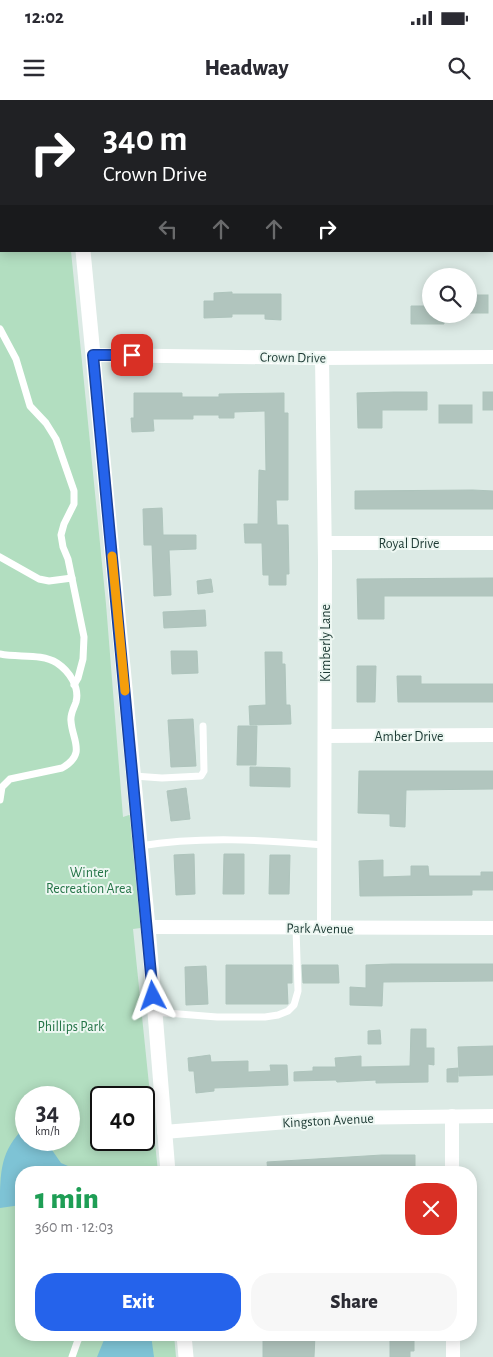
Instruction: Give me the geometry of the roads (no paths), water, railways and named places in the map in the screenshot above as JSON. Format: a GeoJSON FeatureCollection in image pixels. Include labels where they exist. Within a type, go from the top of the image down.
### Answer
{"type":"FeatureCollection","features":[{"type":"Feature","properties":{"kind":"street"},"geometry":{"type":"LineString","coordinates":[[83,252],[148,928],[167,1166]]}},
{"type":"Feature","properties":{"kind":"street","name":"Crown Drive"},"geometry":{"type":"LineString","coordinates":[[93,355],[322,358],[493,357]]}},
{"type":"Feature","properties":{"kind":"street","name":"Kimberly Lane"},"geometry":{"type":"LineString","coordinates":[[322,358],[325,543],[324,929]]}},
{"type":"Feature","properties":{"kind":"street","name":"Royal Drive"},"geometry":{"type":"LineString","coordinates":[[325,543],[493,543]]}},
{"type":"Feature","properties":{"kind":"street","name":"Amber Drive"},"geometry":{"type":"LineString","coordinates":[[325,736],[493,735]]}},
{"type":"Feature","properties":{"kind":"street","name":"Park Avenue"},"geometry":{"type":"LineString","coordinates":[[148,928],[493,928]]}},
{"type":"Feature","properties":{"kind":"street"},"geometry":{"type":"LineString","coordinates":[[452,1116],[452,1166]]}},
{"type":"Feature","properties":{"kind":"street","name":"Kingston Avenue"},"geometry":{"type":"LineString","coordinates":[[164,1132],[337,1118],[493,1116]]}},
{"type":"Feature","properties":{"kind":"street"},"geometry":{"type":"LineString","coordinates":[[185,1341],[186,1357]]}},
{"type":"Feature","properties":{"kind":"street"},"geometry":{"type":"LineString","coordinates":[[453,1341],[453,1357]]}},
{"type":"Feature","properties":{"kind":"lane"},"geometry":{"type":"LineString","coordinates":[[0,329],[16,359],[30,406],[46,423],[56,439],[73,484],[74,504],[64,524],[61,536],[62,547],[68,559],[82,623],[85,649],[78,678],[74,684]]}},
{"type":"Feature","properties":{"kind":"lane"},"geometry":{"type":"LineString","coordinates":[[0,557],[32,576],[44,580],[72,578]]}},
{"type":"Feature","properties":{"kind":"lane"},"geometry":{"type":"LineString","coordinates":[[0,654],[52,660],[66,670],[74,684],[77,698],[71,718],[76,753],[67,766],[10,778],[2,787],[0,800]]}},
{"type":"Feature","properties":{"kind":"lane"},"geometry":{"type":"LineString","coordinates":[[133,776],[162,778],[201,776],[204,771],[203,726]]}},
{"type":"Feature","properties":{"kind":"lane"},"geometry":{"type":"LineString","coordinates":[[140,846],[191,840],[267,840],[324,845]]}},
{"type":"Feature","properties":{"kind":"lane"},"geometry":{"type":"LineString","coordinates":[[154,1012],[217,1017],[265,1017],[278,1016],[288,1011],[294,1005],[298,991],[296,928]]}},
{"type":"Feature","properties":{"kind":"lane"},"geometry":{"type":"LineString","coordinates":[[72,1357],[78,1341]]}},
{"type":"Feature","properties":{"kind":"water"},"geometry":{"type":"Polygon","coordinates":[[[15,1138],[15,1151],[53,1151],[61,1163],[68,1166],[15,1166],[15,1206],[0,1208],[1,1173],[6,1153],[15,1138]]]}},
{"type":"Feature","properties":{"kind":"water"},"geometry":{"type":"Polygon","coordinates":[[[104,1341],[152,1341],[154,1357],[97,1357],[104,1341]]]}},
{"type":"Feature","properties":{"kind":"park label","name":"Winter Recreation Area"},"geometry":{"type":"Point","coordinates":[89,880]}},
{"type":"Feature","properties":{"kind":"park label","name":"Phillips Park"},"geometry":{"type":"Point","coordinates":[71,1026]}}]}
